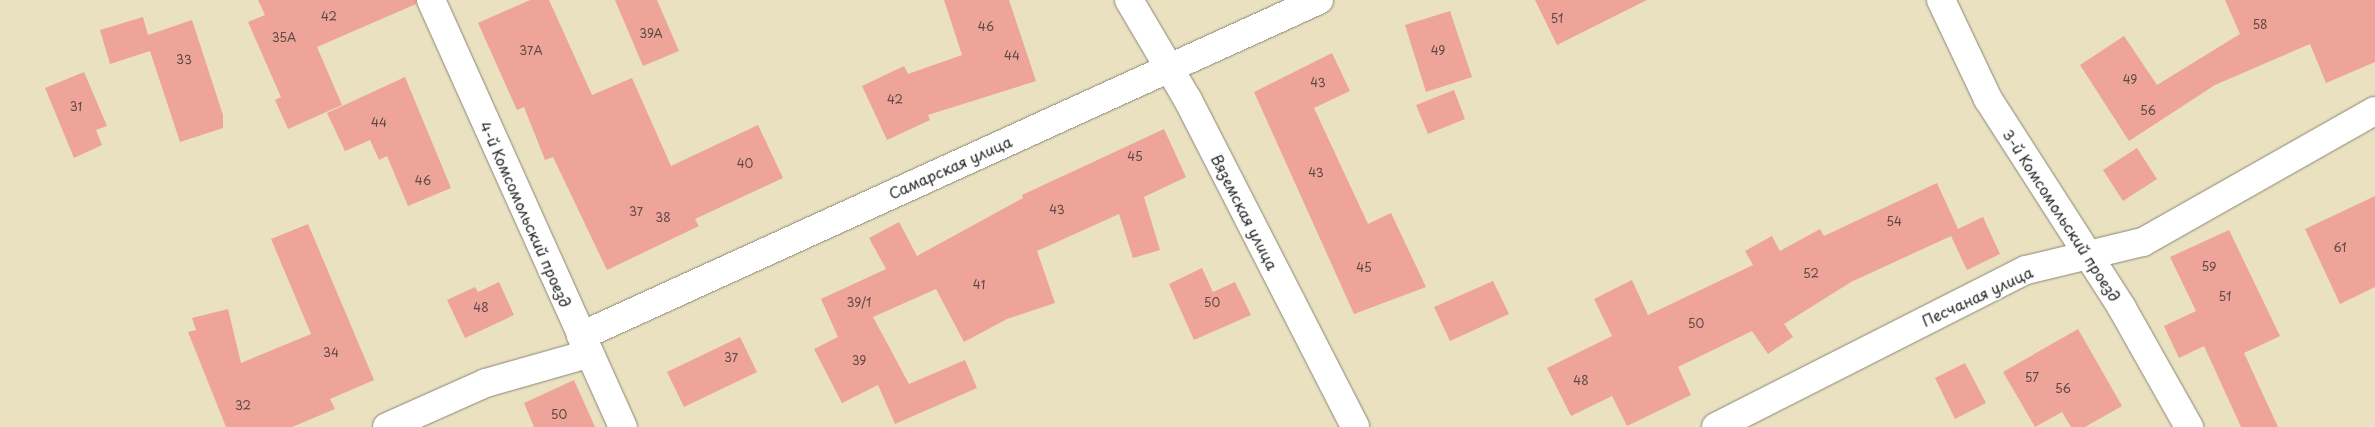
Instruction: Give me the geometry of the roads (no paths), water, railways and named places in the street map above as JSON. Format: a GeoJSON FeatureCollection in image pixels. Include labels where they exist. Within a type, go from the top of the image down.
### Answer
{"type":"FeatureCollection","features":[{"type":"Feature","properties":{"kind":"street","name":"4-й Комсомольский проезд"},"geometry":{"type":"LineString","coordinates":[[431,0],[584,345],[623,427]]}},
{"type":"Feature","properties":{"kind":"street","name":"Вяземская улица"},"geometry":{"type":"LineString","coordinates":[[1129,0],[1146,35],[1170,70],[1355,427]]}},
{"type":"Feature","properties":{"kind":"street","name":"Самарская улица"},"geometry":{"type":"LineString","coordinates":[[387,427],[486,383],[584,345],[1319,0]]}},
{"type":"Feature","properties":{"kind":"street","name":"3-й Комсомольский проезд"},"geometry":{"type":"LineString","coordinates":[[1941,0],[1988,99],[2089,257],[2189,427]]}},
{"type":"Feature","properties":{"kind":"street","name":"Песчаная улица"},"geometry":{"type":"LineString","coordinates":[[1716,427],[2026,270],[2089,257],[2143,242],[2375,111]]}}]}
